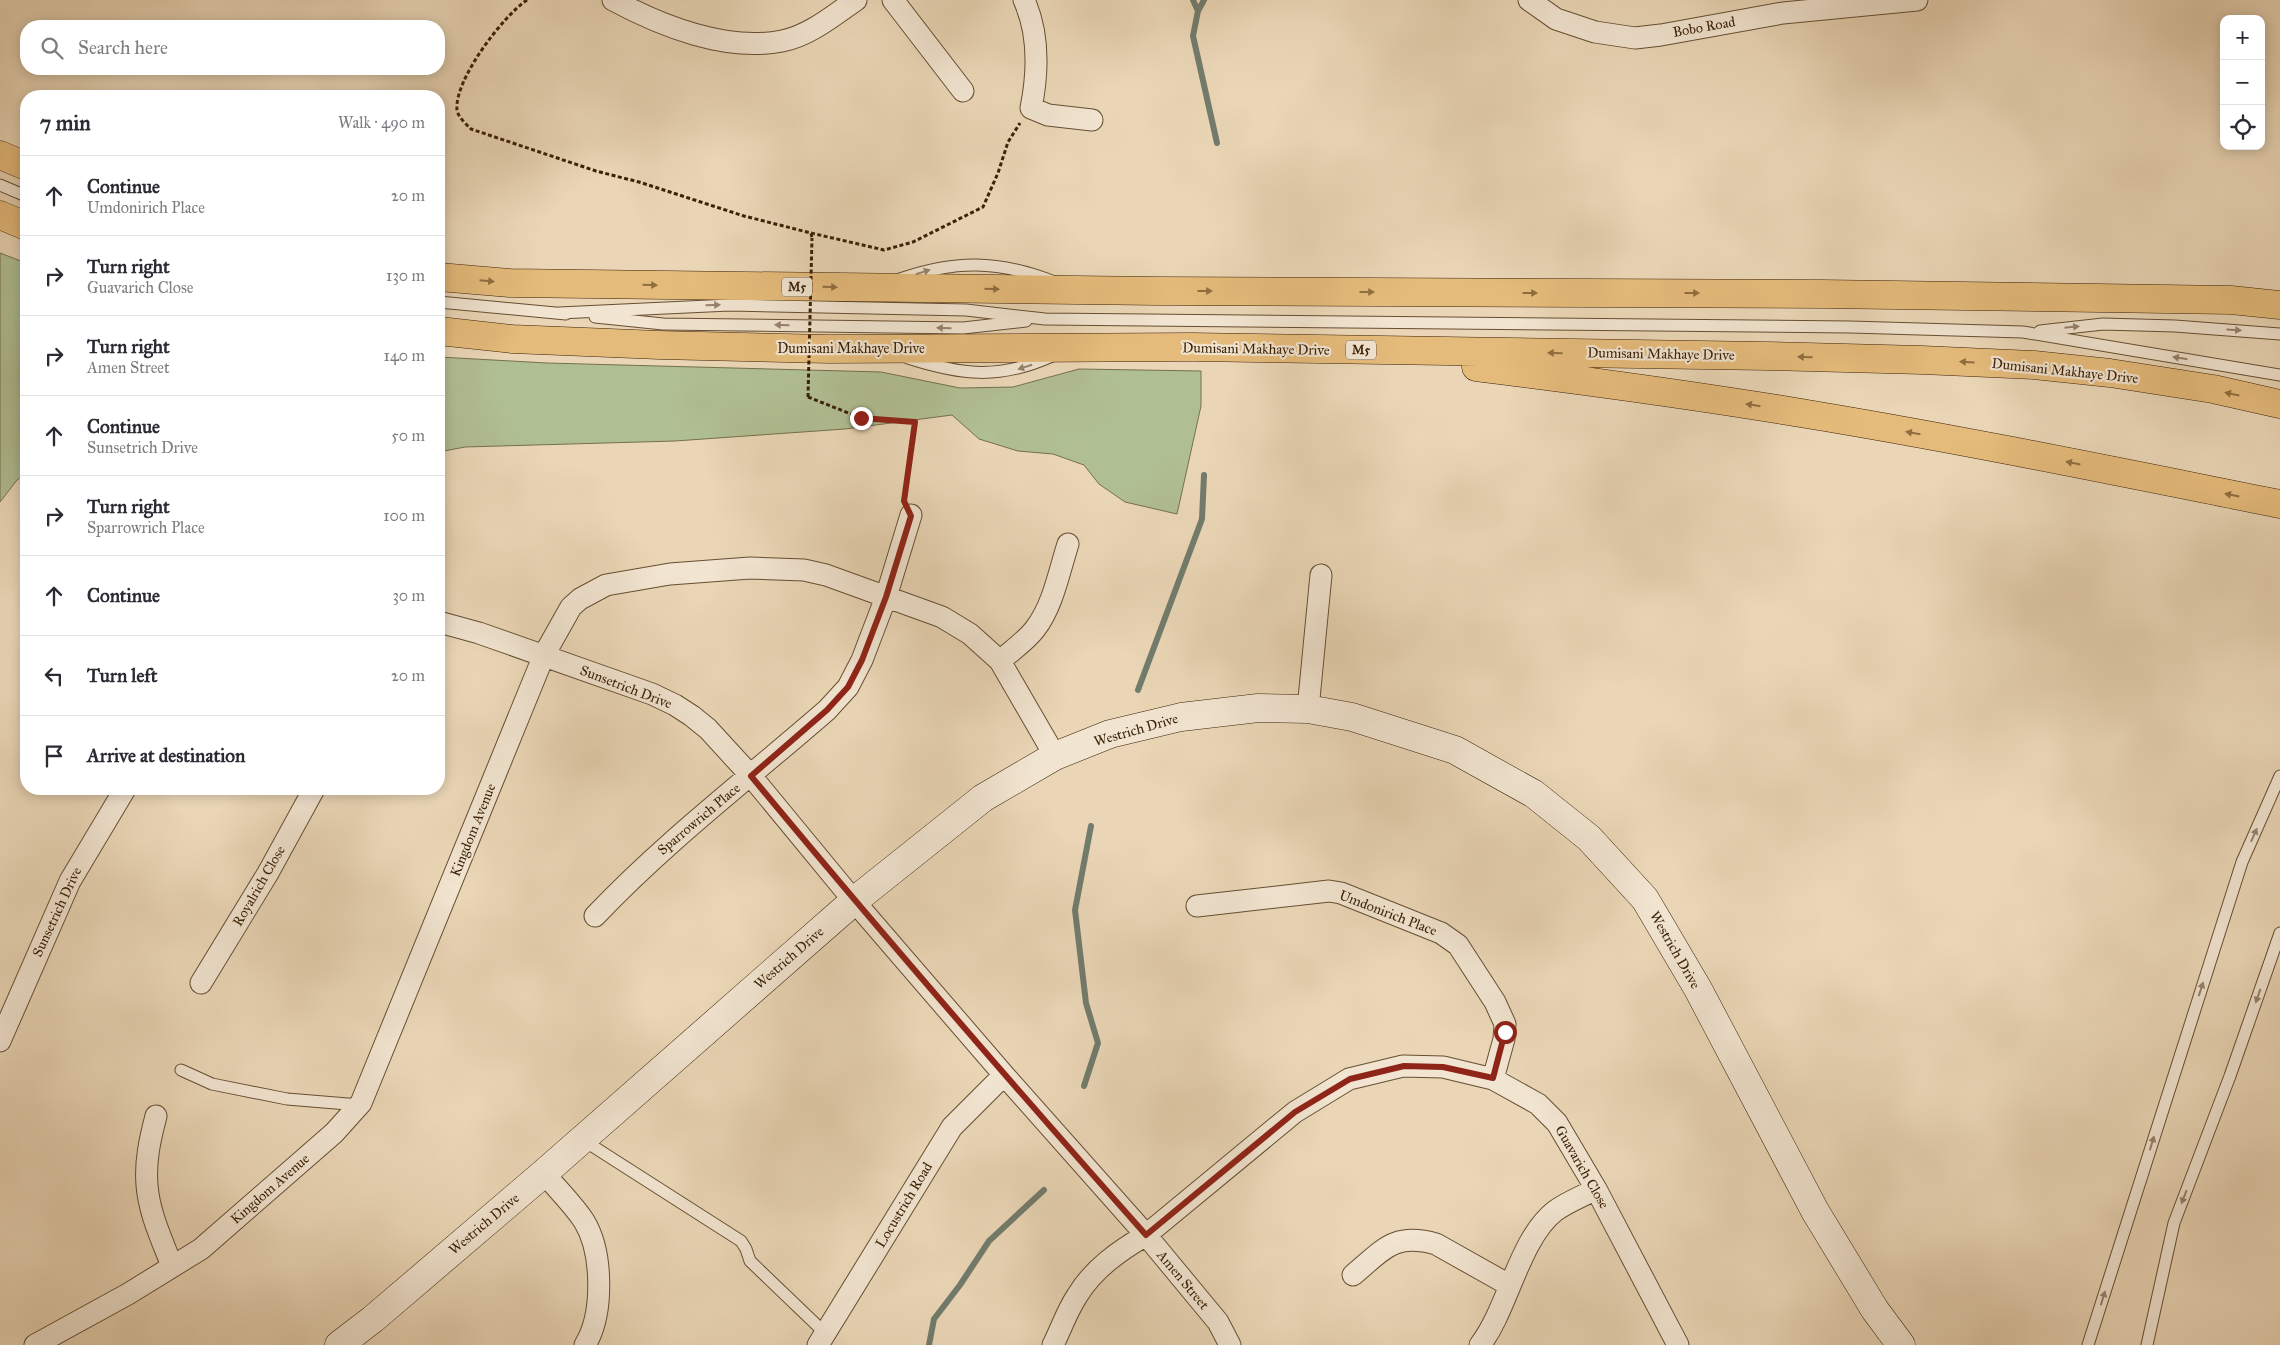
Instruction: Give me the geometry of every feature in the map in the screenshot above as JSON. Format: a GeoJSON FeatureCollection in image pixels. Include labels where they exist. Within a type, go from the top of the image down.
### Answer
{"type":"FeatureCollection","features":[{"type":"Feature","properties":{"kind":"main road"},"geometry":{"type":"LineString","coordinates":[[0,154],[20,163]]}},
{"type":"Feature","properties":{"kind":"main road"},"geometry":{"type":"LineString","coordinates":[[0,215],[20,223]]}},
{"type":"Feature","properties":{"kind":"main road","name":"M5"},"geometry":{"type":"LineString","coordinates":[[445,278],[510,283],[1074,290],[1813,294],[2222,300],[2280,305]]}},
{"type":"Feature","properties":{"kind":"main road","name":"Dumisani Makhaye Drive"},"geometry":{"type":"LineString","coordinates":[[445,333],[512,339],[658,345],[880,349],[1069,347],[1766,356],[2034,365],[2110,373],[2213,389],[2280,404]]}},
{"type":"Feature","properties":{"kind":"main road"},"geometry":{"type":"LineString","coordinates":[[1343,350],[1650,389],[1804,413],[1992,447],[2280,504]]}},
{"type":"Feature","properties":{"kind":"street"},"geometry":{"type":"LineString","coordinates":[[613,0],[636,12],[685,31],[715,39],[748,42],[783,41],[811,30],[847,2]]}},
{"type":"Feature","properties":{"kind":"street"},"geometry":{"type":"LineString","coordinates":[[893,0],[963,91]]}},
{"type":"Feature","properties":{"kind":"street"},"geometry":{"type":"LineString","coordinates":[[1024,0],[1036,43],[1035,77],[1030,108],[1048,115],[1092,120]]}},
{"type":"Feature","properties":{"kind":"street","name":"Bobo Road"},"geometry":{"type":"LineString","coordinates":[[1529,0],[1556,19],[1596,32],[1635,38],[1783,13],[1917,0]]}},
{"type":"Feature","properties":{"kind":"street","name":"Sparrowrich Place"},"geometry":{"type":"LineString","coordinates":[[595,916],[629,880],[827,710],[848,687],[862,660],[886,597],[911,516]]}},
{"type":"Feature","properties":{"kind":"street"},"geometry":{"type":"LineString","coordinates":[[1000,661],[1034,630],[1042,618],[1068,544]]}},
{"type":"Feature","properties":{"kind":"street","name":"Kingdom Avenue"},"geometry":{"type":"LineString","coordinates":[[35,1345],[128,1294],[201,1249],[334,1134],[360,1104],[544,655],[571,608],[580,599],[606,585],[670,574],[750,568],[804,570],[826,575],[942,617],[958,625],[1000,661],[1055,756]]}},
{"type":"Feature","properties":{"kind":"street"},"geometry":{"type":"LineString","coordinates":[[1308,709],[1321,576]]}},
{"type":"Feature","properties":{"kind":"street","name":"Sunsetrich Drive"},"geometry":{"type":"LineString","coordinates":[[445,624],[544,655],[675,705],[708,730],[751,776],[854,901]]}},
{"type":"Feature","properties":{"kind":"street","name":"Westrich Drive"},"geometry":{"type":"LineString","coordinates":[[339,1345],[380,1313],[544,1173],[854,901],[983,798],[1055,756],[1110,734],[1181,717],[1258,708],[1308,709],[1352,716],[1455,750],[1534,794],[1589,838],[1645,899],[1698,988],[1814,1211],[1875,1310],[1901,1345]]}},
{"type":"Feature","properties":{"kind":"street","name":"Sunsetrich Drive"},"geometry":{"type":"LineString","coordinates":[[0,1041],[70,881],[121,795]]}},
{"type":"Feature","properties":{"kind":"street","name":"Royalrich Close"},"geometry":{"type":"LineString","coordinates":[[202,983],[268,873],[311,795]]}},
{"type":"Feature","properties":{"kind":"street","name":"Umdonirich Place"},"geometry":{"type":"LineString","coordinates":[[1197,906],[1328,891],[1341,893],[1442,932],[1458,945],[1495,1002],[1505,1024],[1504,1038],[1493,1078]]}},
{"type":"Feature","properties":{"kind":"street","name":"Amen Street"},"geometry":{"type":"LineString","coordinates":[[854,901],[1004,1075],[1146,1235],[1218,1322],[1230,1345]]}},
{"type":"Feature","properties":{"kind":"street","name":"Guavarich Close"},"geometry":{"type":"LineString","coordinates":[[1053,1345],[1076,1296],[1091,1275],[1121,1250],[1146,1235],[1295,1112],[1350,1079],[1404,1066],[1443,1067],[1493,1078],[1538,1104],[1557,1123],[1596,1189],[1678,1345]]}},
{"type":"Feature","properties":{"kind":"street","name":"Locustrich Road"},"geometry":{"type":"LineString","coordinates":[[822,1339],[952,1127],[1004,1075]]}},
{"type":"Feature","properties":{"kind":"street"},"geometry":{"type":"LineString","coordinates":[[156,1116],[148,1152],[147,1185],[155,1220],[172,1266]]}},
{"type":"Feature","properties":{"kind":"street"},"geometry":{"type":"LineString","coordinates":[[544,1173],[584,1222],[597,1258],[599,1284],[594,1324],[586,1345]]}},
{"type":"Feature","properties":{"kind":"street"},"geometry":{"type":"LineString","coordinates":[[1480,1345],[1487,1336],[1509,1285],[1545,1220],[1556,1210],[1596,1189]]}},
{"type":"Feature","properties":{"kind":"street"},"geometry":{"type":"LineString","coordinates":[[1353,1275],[1389,1245],[1398,1240],[1424,1240],[1436,1244],[1509,1285]]}},
{"type":"Feature","properties":{"kind":"lane"},"geometry":{"type":"LineString","coordinates":[[0,185],[20,193]]}},
{"type":"Feature","properties":{"kind":"lane"},"geometry":{"type":"LineString","coordinates":[[445,303],[663,324],[963,328],[1045,319]]}},
{"type":"Feature","properties":{"kind":"lane"},"geometry":{"type":"LineString","coordinates":[[559,313],[730,305],[966,310],[1045,319],[1850,327],[2023,332],[2103,324],[2174,326],[2280,334]]}},
{"type":"Feature","properties":{"kind":"lane"},"geometry":{"type":"LineString","coordinates":[[2023,332],[2280,375]]}},
{"type":"Feature","properties":{"kind":"lane"},"geometry":{"type":"LineString","coordinates":[[2088,1345],[2242,862],[2280,776]]}},
{"type":"Feature","properties":{"kind":"lane"},"geometry":{"type":"LineString","coordinates":[[2147,1345],[2174,1223],[2280,933]]}},
{"type":"Feature","properties":{"kind":"lane"},"geometry":{"type":"LineString","coordinates":[[181,1070],[212,1084],[278,1097],[360,1104]]}},
{"type":"Feature","properties":{"kind":"lane"},"geometry":{"type":"LineString","coordinates":[[582,1139],[741,1241],[750,1261],[822,1339]]}},
{"type":"Feature","properties":{"kind":"path"},"geometry":{"type":"LineString","coordinates":[[527,0],[517,7],[492,37],[466,75],[457,104],[457,113],[471,129],[744,216],[884,250],[913,242],[983,207],[998,173],[1008,142],[1030,108]]}},
{"type":"Feature","properties":{"kind":"path"},"geometry":{"type":"LineString","coordinates":[[811,233],[808,397],[861,418],[915,422],[904,501],[911,516]]}},
{"type":"Feature","properties":{"kind":"green space"},"geometry":{"type":"Polygon","coordinates":[[[0,253],[20,261],[20,478],[0,502],[0,253]]]}},
{"type":"Feature","properties":{"kind":"green space"},"geometry":{"type":"Polygon","coordinates":[[[445,357],[547,363],[881,372],[960,388],[1013,387],[1079,369],[1201,371],[1201,406],[1177,514],[1125,502],[1099,484],[1084,465],[1053,454],[1018,451],[979,439],[952,415],[845,429],[675,441],[465,447],[445,451],[445,357]]]}},
{"type":"Feature","properties":{"kind":"waterway"},"geometry":{"type":"LineString","coordinates":[[1193,0],[1198,11]]}},
{"type":"Feature","properties":{"kind":"waterway"},"geometry":{"type":"LineString","coordinates":[[1204,0],[1198,11],[1193,36],[1217,143]]}},
{"type":"Feature","properties":{"kind":"waterway"},"geometry":{"type":"LineString","coordinates":[[1138,690],[1202,519],[1204,475]]}},
{"type":"Feature","properties":{"kind":"waterway"},"geometry":{"type":"LineString","coordinates":[[1084,1086],[1098,1043],[1086,1003],[1075,910],[1091,826]]}},
{"type":"Feature","properties":{"kind":"waterway"},"geometry":{"type":"LineString","coordinates":[[929,1345],[934,1319],[960,1285],[989,1241],[1044,1190]]}},
{"type":"Feature","properties":{"kind":"route"},"geometry":{"type":"LineString","coordinates":[[861,418],[915,422],[904,501],[911,516],[886,597],[862,660],[848,687],[827,710],[751,776],[854,901],[1004,1075],[1146,1235],[1295,1112],[1350,1079],[1404,1066],[1443,1067],[1493,1078],[1505,1032]]}}]}
